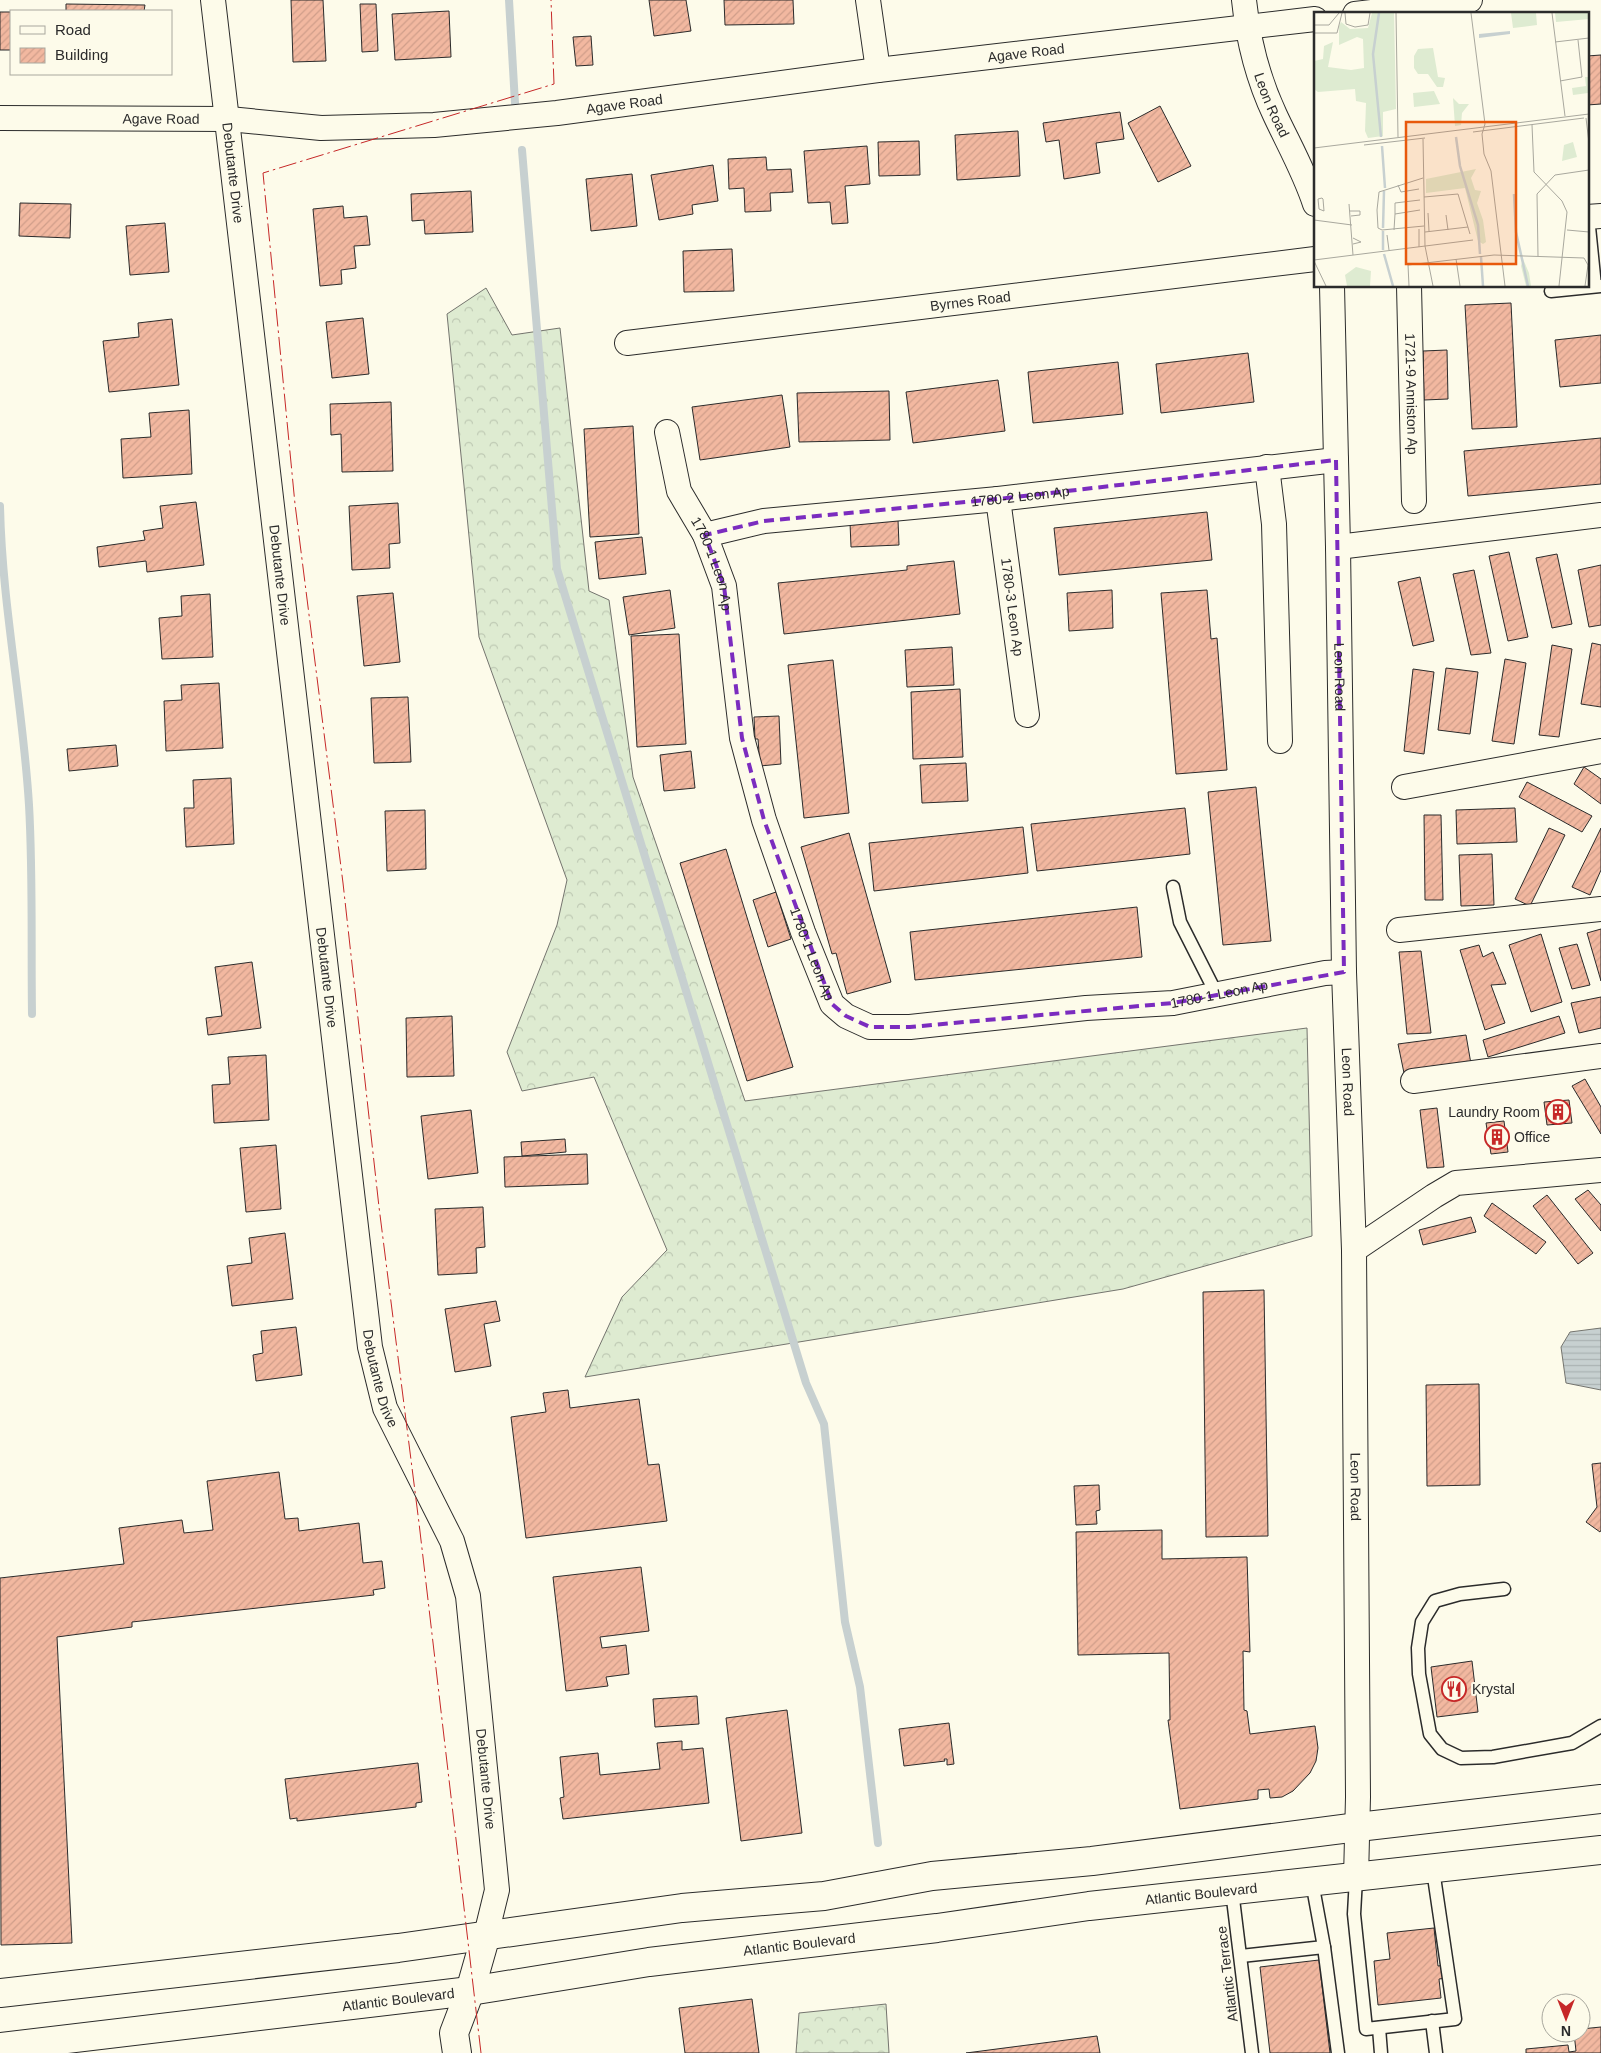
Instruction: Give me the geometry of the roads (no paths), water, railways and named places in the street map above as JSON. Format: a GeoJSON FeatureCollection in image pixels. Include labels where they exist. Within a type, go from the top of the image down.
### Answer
{"type":"FeatureCollection","features":[{"type":"Feature","properties":{"kind":"main road"},"geometry":{"type":"LineString","coordinates":[[0,1993],[234,1968],[682,1908],[824,1896],[932,1876],[1092,1861],[1358,1827],[1601,1799]]}},
{"type":"Feature","properties":{"kind":"main road","name":"Atlantic Boulevard"},"geometry":{"type":"LineString","coordinates":[[0,2048],[470,1991],[649,1962],[937,1928],[1089,1906],[1433,1870],[1601,1850]]}},
{"type":"Feature","properties":{"kind":"main road"},"geometry":{"type":"LineString","coordinates":[[457,2053],[454,2033],[470,1991],[486,1935]]}},
{"type":"Feature","properties":{"kind":"street","name":"Debutante Drive"},"geometry":{"type":"LineString","coordinates":[[213,0],[370,1346],[385,1408],[452,1541],[468,1596],[498,1890],[486,1935]]}},
{"type":"Feature","properties":{"kind":"street"},"geometry":{"type":"LineString","coordinates":[[868,0],[878,70]]}},
{"type":"Feature","properties":{"kind":"street","name":"Leon Road"},"geometry":{"type":"LineString","coordinates":[[1244,0],[1247,27],[1258,74],[1274,114],[1309,185],[1314,201]]}},
{"type":"Feature","properties":{"kind":"street"},"geometry":{"type":"LineString","coordinates":[[1371,12],[1470,0]]}},
{"type":"Feature","properties":{"kind":"street","name":"Agave Road"},"geometry":{"type":"LineString","coordinates":[[0,118],[228,120],[321,128],[434,125],[557,113],[878,70],[1314,18]]}},
{"type":"Feature","properties":{"kind":"street","name":"Byrnes Road"},"geometry":{"type":"LineString","coordinates":[[627,343],[1314,259]]}},
{"type":"Feature","properties":{"kind":"street","name":"Leon Road"},"geometry":{"type":"LineString","coordinates":[[1332,288],[1344,972],[1354,1250],[1358,1827],[1356,1878]]}},
{"type":"Feature","properties":{"kind":"street","name":"1721-9 Anniston Ap"},"geometry":{"type":"LineString","coordinates":[[1409,288],[1414,501]]}},
{"type":"Feature","properties":{"kind":"street","name":"1780-1 Leon Ap"},"geometry":{"type":"LineString","coordinates":[[667,432],[679,491],[705,535],[724,586],[742,738],[764,820],[803,932],[832,1004],[846,1016],[870,1027],[910,1027],[1086,1008],[1173,1003],[1324,973],[1344,972]]}},
{"type":"Feature","properties":{"kind":"street","name":"1780-2 Leon Ap"},"geometry":{"type":"LineString","coordinates":[[705,535],[764,521],[998,499],[1336,460]]}},
{"type":"Feature","properties":{"kind":"street"},"geometry":{"type":"LineString","coordinates":[[1267,468],[1274,524],[1280,741]]}},
{"type":"Feature","properties":{"kind":"street","name":"1780-3 Leon Ap"},"geometry":{"type":"LineString","coordinates":[[998,499],[1027,715]]}},
{"type":"Feature","properties":{"kind":"street"},"geometry":{"type":"LineString","coordinates":[[1338,547],[1601,515]]}},
{"type":"Feature","properties":{"kind":"street"},"geometry":{"type":"LineString","coordinates":[[1404,787],[1601,751]]}},
{"type":"Feature","properties":{"kind":"street"},"geometry":{"type":"LineString","coordinates":[[1399,930],[1601,909]]}},
{"type":"Feature","properties":{"kind":"street"},"geometry":{"type":"LineString","coordinates":[[1413,1081],[1601,1056]]}},
{"type":"Feature","properties":{"kind":"street"},"geometry":{"type":"LineString","coordinates":[[1354,1250],[1456,1183],[1601,1170]]}},
{"type":"Feature","properties":{"kind":"lane"},"geometry":{"type":"LineString","coordinates":[[1592,217],[1598,286]]}},
{"type":"Feature","properties":{"kind":"lane"},"geometry":{"type":"LineString","coordinates":[[1551,291],[1579,288]]}},
{"type":"Feature","properties":{"kind":"lane"},"geometry":{"type":"LineString","coordinates":[[1173,887],[1180,922],[1217,995]]}},
{"type":"Feature","properties":{"kind":"lane"},"geometry":{"type":"LineString","coordinates":[[1504,1589],[1460,1594],[1435,1601],[1422,1622],[1418,1648],[1418,1674],[1430,1734],[1442,1749],[1461,1758],[1493,1757],[1572,1743],[1601,1726]]}},
{"type":"Feature","properties":{"kind":"lane"},"geometry":{"type":"LineString","coordinates":[[1356,1878],[1354,1914],[1366,2029],[1379,2028],[1455,2019],[1433,1870]]}},
{"type":"Feature","properties":{"kind":"lane"},"geometry":{"type":"LineString","coordinates":[[1312,1882],[1324,1947],[1338,2053]]}},
{"type":"Feature","properties":{"kind":"lane","name":"Atlantic Terrace"},"geometry":{"type":"LineString","coordinates":[[1232,1891],[1252,2053]]}},
{"type":"Feature","properties":{"kind":"lane"},"geometry":{"type":"LineString","coordinates":[[1240,1956],[1324,1947]]}},
{"type":"Feature","properties":{"kind":"lane"},"geometry":{"type":"LineString","coordinates":[[1432,2021],[1436,2053]]}},
{"type":"Feature","properties":{"kind":"lane"},"geometry":{"type":"LineString","coordinates":[[1379,2028],[1381,2053]]}},
{"type":"Feature","properties":{"kind":"waterway"},"geometry":{"type":"LineString","coordinates":[[509,0],[515,103]]}},
{"type":"Feature","properties":{"kind":"waterway"},"geometry":{"type":"LineString","coordinates":[[522,150],[557,569],[806,1383],[824,1424],[845,1622],[860,1687],[878,1843]]}},
{"type":"Feature","properties":{"kind":"waterway"},"geometry":{"type":"LineString","coordinates":[[0,506],[8,618],[29,805],[32,1014]]}},
{"type":"Feature","properties":{"kind":"place","name":"Laundry Room"},"geometry":{"type":"Point","coordinates":[1558,1112]}},
{"type":"Feature","properties":{"kind":"place","name":"Office"},"geometry":{"type":"Point","coordinates":[1497,1137]}},
{"type":"Feature","properties":{"kind":"place","name":"Krystal"},"geometry":{"type":"Point","coordinates":[1454,1689]}}]}
